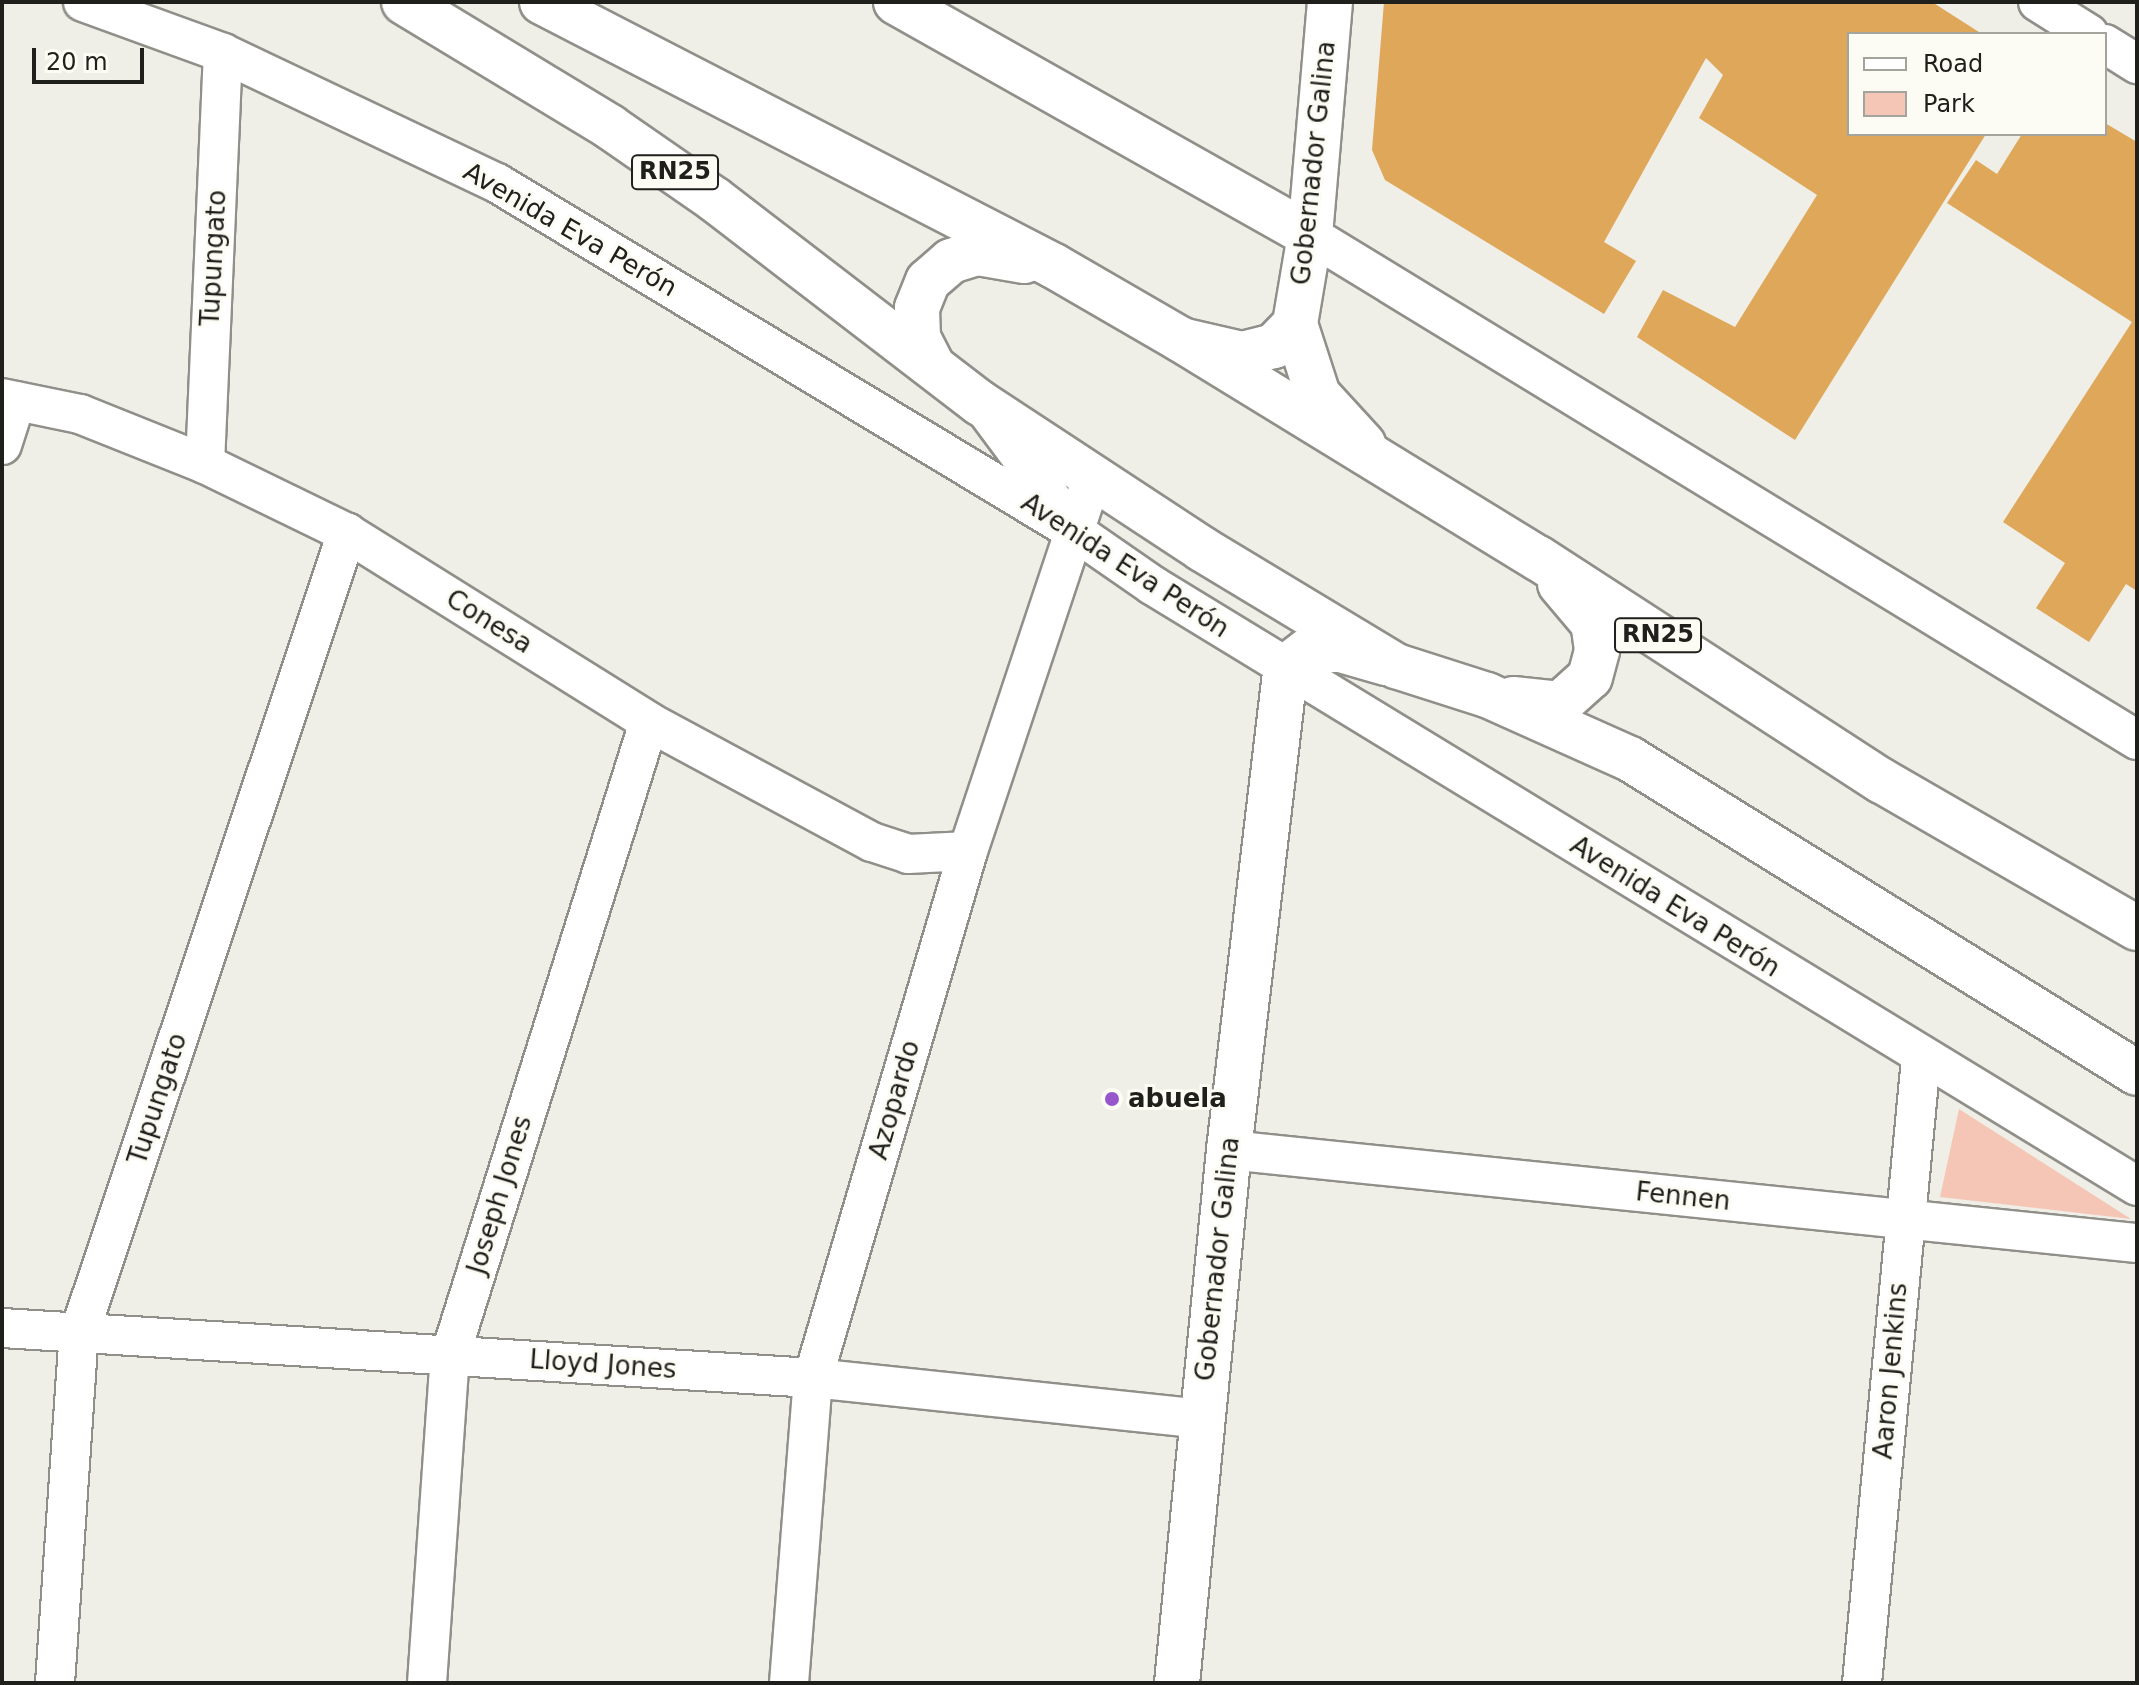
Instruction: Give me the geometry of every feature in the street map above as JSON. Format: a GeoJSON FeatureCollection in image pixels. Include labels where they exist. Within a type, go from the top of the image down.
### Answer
{"type":"FeatureCollection","features":[{"type":"Feature","properties":{"kind":"main road","name":"RN25"},"geometry":{"type":"LineString","coordinates":[[404,2],[610,127],[931,363],[980,403],[1202,549],[1396,666],[1487,695],[1630,759],[2137,1073]]}},
{"type":"Feature","properties":{"kind":"main road","name":"RN25"},"geometry":{"type":"LineString","coordinates":[[542,2],[1054,266],[1180,339],[1383,466],[1538,558],[1882,781],[2137,928]]}},
{"type":"Feature","properties":{"kind":"main road"},"geometry":{"type":"LineString","coordinates":[[896,2],[1310,235]]}},
{"type":"Feature","properties":{"kind":"main road","name":"Gobernador Galina"},"geometry":{"type":"LineString","coordinates":[[1295,324],[1310,235],[1330,2]]}},
{"type":"Feature","properties":{"kind":"main road"},"geometry":{"type":"LineString","coordinates":[[931,363],[918,337],[917,308],[928,281],[951,261],[978,253],[1054,266]]}},
{"type":"Feature","properties":{"kind":"main road"},"geometry":{"type":"LineString","coordinates":[[1180,339],[1242,354],[1274,346],[1295,324],[1318,395],[1383,466]]}},
{"type":"Feature","properties":{"kind":"main road"},"geometry":{"type":"LineString","coordinates":[[1487,695],[1560,704],[1580,690],[1595,663],[1593,623],[1538,558]]}},
{"type":"Feature","properties":{"kind":"main road"},"geometry":{"type":"LineString","coordinates":[[1286,667],[1307,651],[1341,650],[1396,666]]}},
{"type":"Feature","properties":{"kind":"main road","name":"Gobernador Galina"},"geometry":{"type":"LineString","coordinates":[[1177,1683],[1229,1150],[1286,667]]}},
{"type":"Feature","properties":{"kind":"street","name":"Avenida Eva Perón"},"geometry":{"type":"LineString","coordinates":[[83,2],[223,53],[497,183],[1077,533],[1286,667],[1921,1059],[2137,1186]]}},
{"type":"Feature","properties":{"kind":"street"},"geometry":{"type":"LineString","coordinates":[[2038,2],[2086,32]]}},
{"type":"Feature","properties":{"kind":"street"},"geometry":{"type":"LineString","coordinates":[[2107,45],[2137,64]]}},
{"type":"Feature","properties":{"kind":"street","name":"Tupungato"},"geometry":{"type":"LineString","coordinates":[[205,464],[223,53]]}},
{"type":"Feature","properties":{"kind":"street"},"geometry":{"type":"LineString","coordinates":[[1310,235],[2137,740]]}},
{"type":"Feature","properties":{"kind":"street"},"geometry":{"type":"LineString","coordinates":[[2,445],[9,399]]}},
{"type":"Feature","properties":{"kind":"street","name":"Conesa"},"geometry":{"type":"LineString","coordinates":[[9,399],[80,414],[205,464],[347,533],[649,722],[872,842],[908,854],[968,851]]}},
{"type":"Feature","properties":{"kind":"street"},"geometry":{"type":"LineString","coordinates":[[980,403],[1077,533]]}},
{"type":"Feature","properties":{"kind":"street","name":"Azopardo"},"geometry":{"type":"LineString","coordinates":[[789,1683],[813,1378],[968,851],[1077,533],[1093,476]]}},
{"type":"Feature","properties":{"kind":"street","name":"Tupungato"},"geometry":{"type":"LineString","coordinates":[[55,1683],[79,1334],[347,533]]}},
{"type":"Feature","properties":{"kind":"street","name":"Joseph Jones"},"geometry":{"type":"LineString","coordinates":[[427,1683],[450,1356],[649,722]]}},
{"type":"Feature","properties":{"kind":"street","name":"Aaron Jenkins"},"geometry":{"type":"LineString","coordinates":[[1862,1683],[1921,1059]]}},
{"type":"Feature","properties":{"kind":"street","name":"Fennen"},"geometry":{"type":"LineString","coordinates":[[1229,1150],[2137,1243]]}},
{"type":"Feature","properties":{"kind":"street","name":"Lloyd Jones"},"geometry":{"type":"LineString","coordinates":[[2,1328],[813,1378],[1202,1419]]}},
{"type":"Feature","properties":{"kind":"green space"},"geometry":{"type":"Polygon","coordinates":[[[1959,1109],[2131,1219],[1940,1197],[1959,1109]]]}},
{"type":"Feature","properties":{"kind":"building"},"geometry":{"type":"Polygon","coordinates":[[[1384,2],[1932,2],[1979,32],[1847,32],[1847,136],[1985,136],[1795,440],[1637,337],[1663,290],[1735,327],[1817,195],[1699,118],[1723,75],[1706,58],[1604,242],[1636,261],[1604,314],[1385,180],[1372,150],[1384,2]]]}},
{"type":"Feature","properties":{"kind":"building"},"geometry":{"type":"Polygon","coordinates":[[[2107,124],[2137,142],[2137,591],[2126,584],[2089,642],[2036,608],[2065,563],[2003,522],[2132,322],[1947,203],[1976,160],[1997,174],[2021,136],[2107,136],[2107,124]]]}},
{"type":"Feature","properties":{"kind":"place","name":"abuela"},"geometry":{"type":"Point","coordinates":[1112,1099]}}]}
